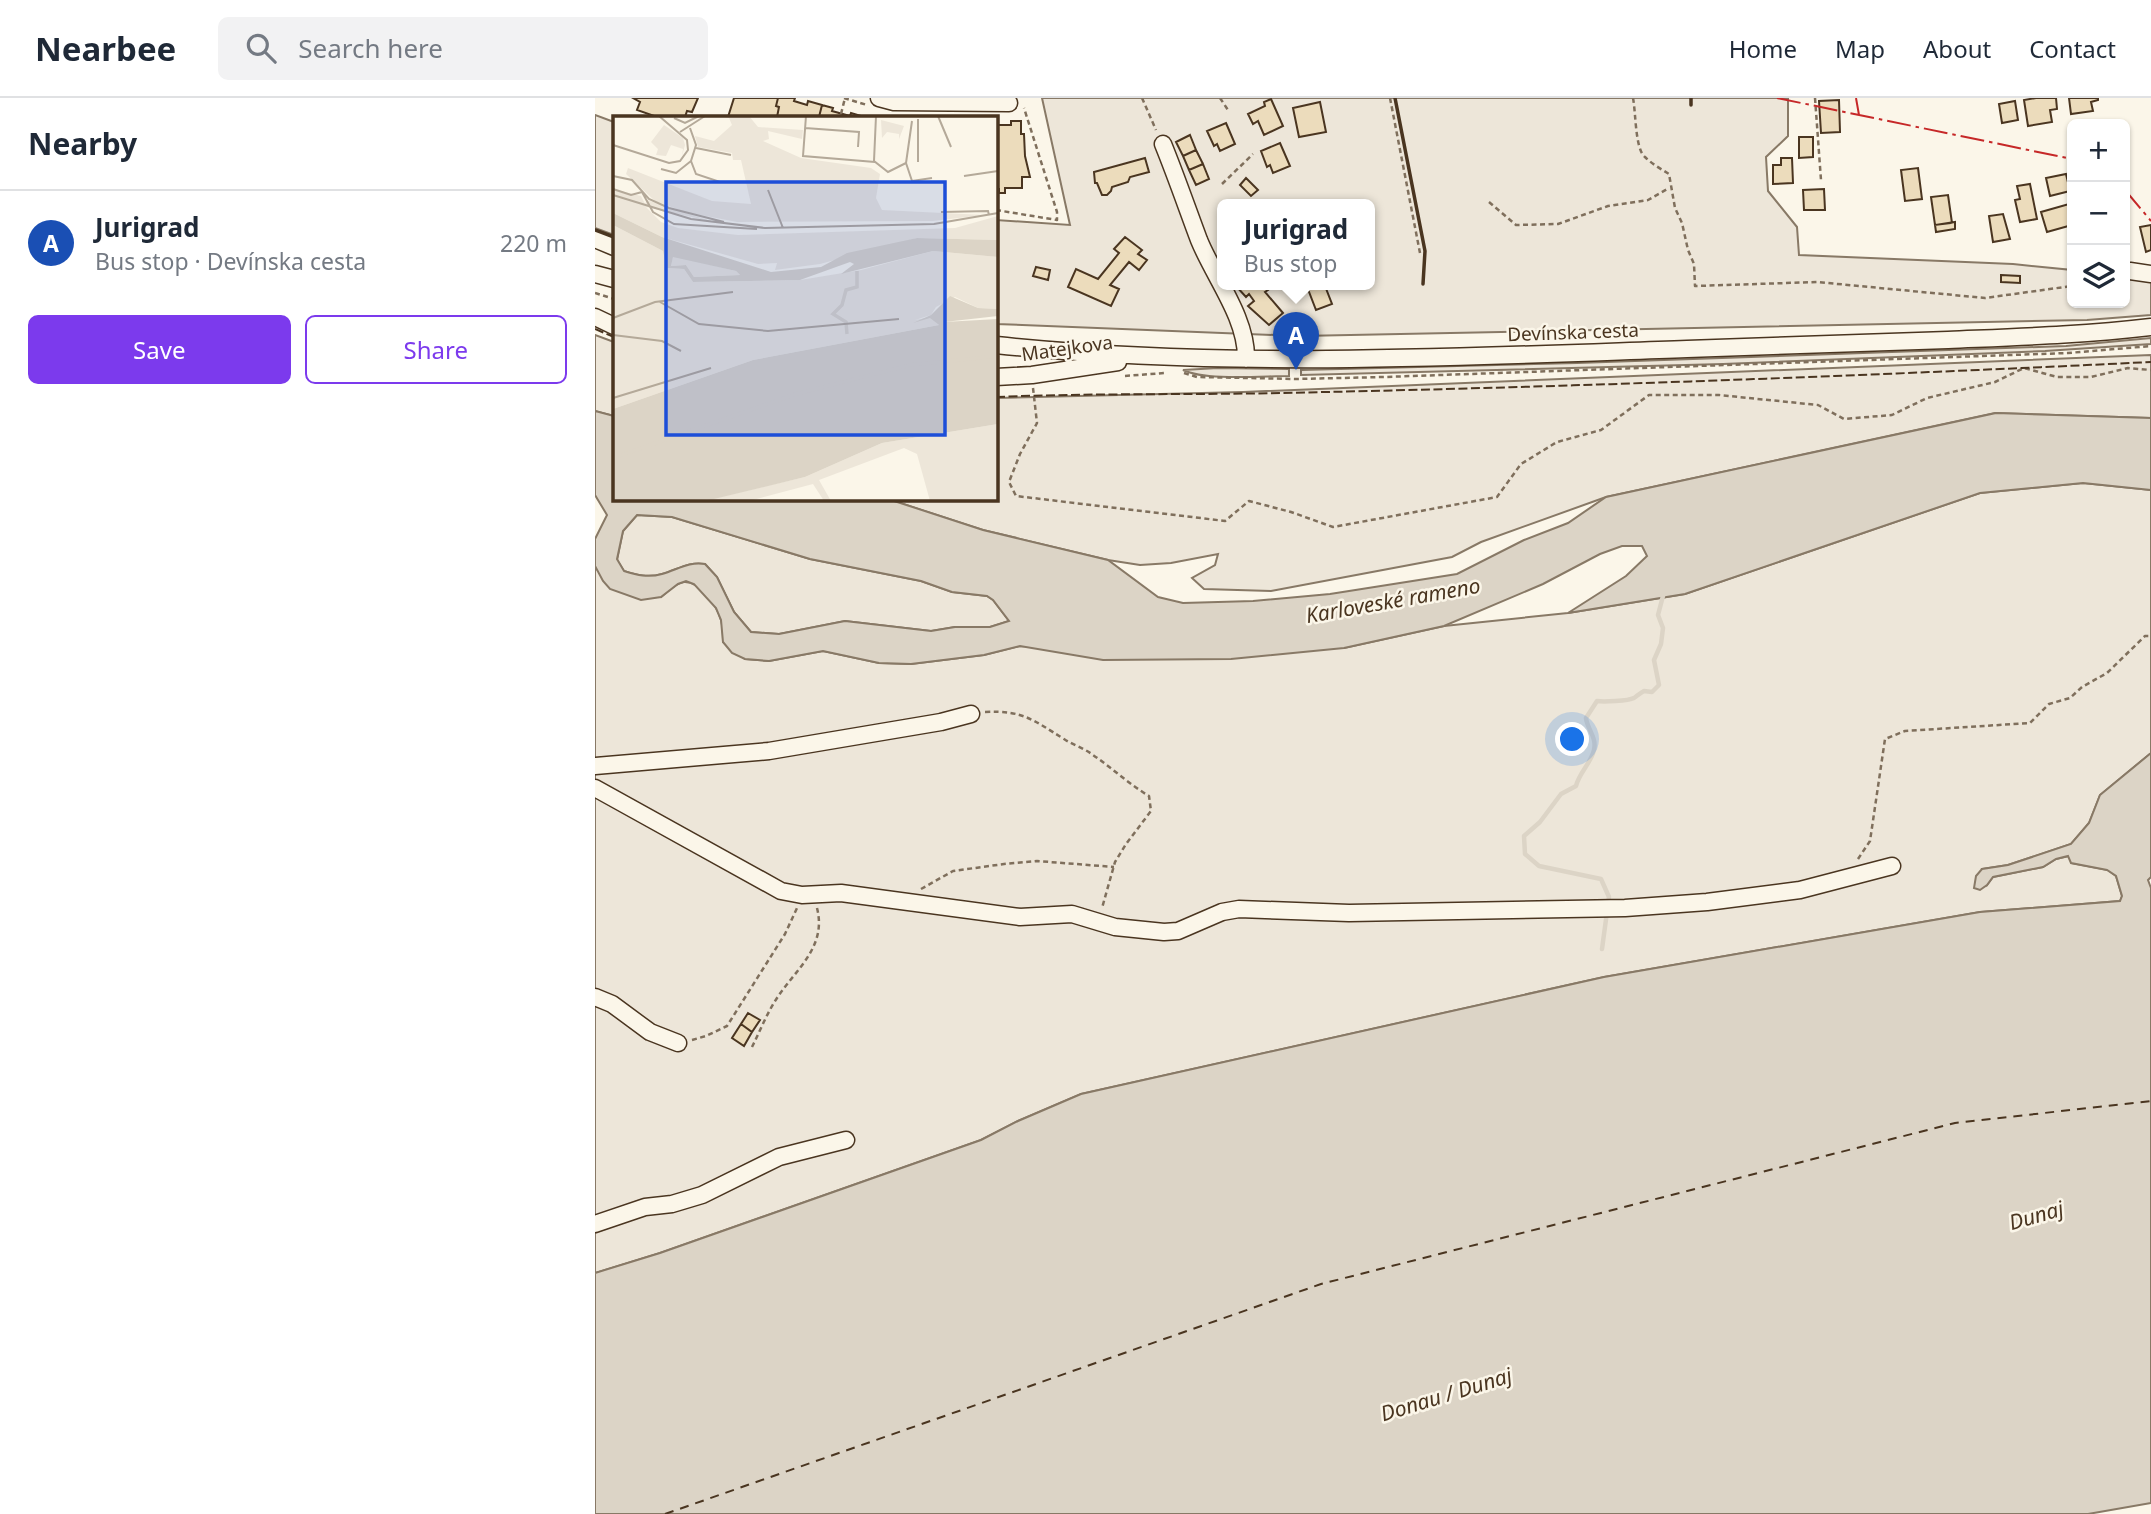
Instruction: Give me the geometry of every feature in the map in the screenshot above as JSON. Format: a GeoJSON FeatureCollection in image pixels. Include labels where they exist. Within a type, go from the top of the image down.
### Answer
{"type":"FeatureCollection","features":[{"type":"Feature","properties":{"kind":"street"},"geometry":{"type":"LineString","coordinates":[[879,98],[894,102],[1015,101]]}},
{"type":"Feature","properties":{"kind":"street"},"geometry":{"type":"LineString","coordinates":[[1163,144],[1200,242],[1217,275]]}},
{"type":"Feature","properties":{"kind":"street"},"geometry":{"type":"LineString","coordinates":[[595,239],[613,247]]}},
{"type":"Feature","properties":{"kind":"street"},"geometry":{"type":"LineString","coordinates":[[2130,271],[2151,274]]}},
{"type":"Feature","properties":{"kind":"street"},"geometry":{"type":"LineString","coordinates":[[595,274],[613,279]]}},
{"type":"Feature","properties":{"kind":"street"},"geometry":{"type":"LineString","coordinates":[[1224,290],[1247,347],[1247,359]]}},
{"type":"Feature","properties":{"kind":"street"},"geometry":{"type":"LineString","coordinates":[[595,317],[613,326]]}},
{"type":"Feature","properties":{"kind":"street","name":"Devínska cesta"},"geometry":{"type":"LineString","coordinates":[[997,345],[1145,358],[1247,359],[1675,350],[2090,334],[2151,327]]}},
{"type":"Feature","properties":{"kind":"street","name":"Matejkova"},"geometry":{"type":"LineString","coordinates":[[997,377],[1032,376],[1145,358]]}},
{"type":"Feature","properties":{"kind":"street"},"geometry":{"type":"LineString","coordinates":[[595,766],[769,751],[953,720],[971,714]]}},
{"type":"Feature","properties":{"kind":"street"},"geometry":{"type":"LineString","coordinates":[[595,788],[781,891],[808,895],[841,894],[1020,917],[1072,914],[1115,927],[1164,932],[1178,931],[1223,912],[1239,909],[1349,913],[1593,909],[1707,902],[1800,890],[1892,866]]}},
{"type":"Feature","properties":{"kind":"street"},"geometry":{"type":"LineString","coordinates":[[595,997],[612,1004],[650,1032],[678,1043]]}},
{"type":"Feature","properties":{"kind":"street"},"geometry":{"type":"LineString","coordinates":[[595,1224],[645,1207],[702,1195],[779,1157],[846,1140]]}},
{"type":"Feature","properties":{"kind":"path"},"geometry":{"type":"LineString","coordinates":[[841,114],[845,98]]}},
{"type":"Feature","properties":{"kind":"path"},"geometry":{"type":"LineString","coordinates":[[1142,98],[1163,144]]}},
{"type":"Feature","properties":{"kind":"path"},"geometry":{"type":"LineString","coordinates":[[1220,98],[1228,110]]}},
{"type":"Feature","properties":{"kind":"path"},"geometry":{"type":"LineString","coordinates":[[1390,98],[1420,253]]}},
{"type":"Feature","properties":{"kind":"path"},"geometry":{"type":"LineString","coordinates":[[1633,98],[1638,124],[1636,134],[1643,156],[1668,174],[1669,188],[1694,264],[1695,286],[1817,282],[1985,298],[2067,287]]}},
{"type":"Feature","properties":{"kind":"path"},"geometry":{"type":"LineString","coordinates":[[1815,98],[1821,180]]}},
{"type":"Feature","properties":{"kind":"path"},"geometry":{"type":"LineString","coordinates":[[997,211],[1056,220],[1058,212],[1040,154],[1015,101]]}},
{"type":"Feature","properties":{"kind":"path"},"geometry":{"type":"LineString","coordinates":[[1222,184],[1253,154]]}},
{"type":"Feature","properties":{"kind":"path"},"geometry":{"type":"LineString","coordinates":[[1489,202],[1516,225],[1559,224],[1608,206],[1648,200],[1669,188]]}},
{"type":"Feature","properties":{"kind":"path"},"geometry":{"type":"LineString","coordinates":[[595,293],[613,299]]}},
{"type":"Feature","properties":{"kind":"path"},"geometry":{"type":"LineString","coordinates":[[1032,385],[1037,423],[1009,482],[1016,496],[1225,521],[1249,500],[1333,527],[1497,497],[1521,464],[1557,442],[1601,430],[1649,395],[1720,395],[1818,405],[1844,419],[1892,415],[1927,398],[1995,382],[2024,368],[2057,377],[2091,377],[2129,368],[2151,370]]}},
{"type":"Feature","properties":{"kind":"path"},"geometry":{"type":"LineString","coordinates":[[1852,867],[1870,841],[1885,739],[1905,731],[2030,723],[2049,704],[2070,698],[2082,687],[2107,673],[2145,636],[2151,636]]}},
{"type":"Feature","properties":{"kind":"path"},"geometry":{"type":"LineString","coordinates":[[971,714],[1002,711],[1039,721],[1074,746],[1090,752],[1124,780],[1150,796],[1151,811],[1126,844],[1114,867],[1104,904],[1093,920]]}},
{"type":"Feature","properties":{"kind":"path"},"geometry":{"type":"LineString","coordinates":[[896,901],[953,871],[1037,861],[1114,867]]}},
{"type":"Feature","properties":{"kind":"path"},"geometry":{"type":"LineString","coordinates":[[678,1043],[706,1036],[727,1026],[808,895]]}},
{"type":"Feature","properties":{"kind":"path"},"geometry":{"type":"LineString","coordinates":[[752,1047],[776,999],[810,954],[818,936],[820,923],[808,895]]}},
{"type":"Feature","properties":{"kind":"shaded area"},"geometry":{"type":"Polygon","coordinates":[[[1042,98],[1788,98],[1788,136],[1766,157],[1768,191],[1797,227],[1799,255],[2013,264],[2067,269],[2067,308],[2130,308],[2130,275],[2151,277],[2151,315],[2087,320],[1300,336],[997,324],[997,220],[1070,225],[1042,98]]]}},
{"type":"Feature","properties":{"kind":"shaded area"},"geometry":{"type":"Polygon","coordinates":[[[595,115],[613,122],[613,235],[595,228],[595,115]]]}},
{"type":"Feature","properties":{"kind":"shaded area"},"geometry":{"type":"Polygon","coordinates":[[[595,335],[613,342],[613,416],[595,411],[595,335]]]}},
{"type":"Feature","properties":{"kind":"shaded area"},"geometry":{"type":"Polygon","coordinates":[[[2151,338],[2151,344],[2045,351],[1723,364],[1301,375],[1301,370],[2066,346],[2151,338]]]}},
{"type":"Feature","properties":{"kind":"shaded area"},"geometry":{"type":"Polygon","coordinates":[[[2151,355],[2151,418],[1995,413],[1606,497],[1481,542],[1452,557],[1271,591],[1204,589],[1192,578],[1215,565],[1218,554],[1171,563],[1140,565],[1108,560],[983,530],[891,500],[997,500],[997,398],[1243,392],[2151,355]]]}},
{"type":"Feature","properties":{"kind":"shaded area"},"geometry":{"type":"Polygon","coordinates":[[[1289,369],[1289,376],[1220,377],[1183,370],[1289,369]]]}},
{"type":"Feature","properties":{"kind":"shaded area"},"geometry":{"type":"Polygon","coordinates":[[[2083,483],[2151,490],[2151,753],[2100,795],[2089,823],[2071,844],[2008,865],[1982,869],[1987,885],[1993,877],[2043,867],[2056,859],[2069,856],[2072,863],[2108,870],[2116,876],[2122,896],[2120,901],[1980,912],[1604,977],[1081,1094],[981,1140],[660,1253],[595,1273],[595,566],[596,569],[661,597],[684,582],[696,586],[707,595],[719,614],[723,642],[745,659],[769,661],[823,651],[879,663],[911,664],[984,655],[1020,646],[1344,648],[1444,626],[1568,613],[1685,594],[1980,493],[2083,483]]]}},
{"type":"Feature","properties":{"kind":"shaded area"},"geometry":{"type":"Polygon","coordinates":[[[637,515],[672,517],[810,559],[921,581],[952,592],[987,596],[1009,621],[990,627],[955,627],[931,631],[845,621],[779,634],[751,632],[734,612],[717,577],[705,564],[688,565],[652,576],[624,571],[617,560],[623,531],[637,515]]]}},
{"type":"Feature","properties":{"kind":"water","name":"Karloveské rameno"},"geometry":{"type":"Polygon","coordinates":[[[595,411],[613,416],[613,500],[891,500],[983,530],[1108,560],[1158,597],[1183,603],[1253,601],[1330,594],[1457,574],[1524,540],[1568,523],[1606,497],[1996,413],[2151,418],[2151,490],[2083,483],[1980,493],[1685,594],[1568,613],[1626,576],[1647,556],[1642,546],[1622,546],[1600,554],[1543,584],[1444,626],[1344,648],[1231,659],[1103,660],[1020,646],[984,655],[911,664],[879,663],[823,651],[769,661],[745,659],[732,653],[723,642],[721,620],[716,608],[694,584],[686,581],[661,597],[641,600],[610,589],[595,566],[595,539],[607,515],[595,495],[595,411]],[[637,515],[623,531],[617,559],[624,571],[652,576],[688,565],[705,564],[717,577],[734,612],[751,632],[779,634],[845,621],[931,631],[955,627],[990,627],[1009,621],[987,596],[952,592],[921,581],[810,559],[672,517],[637,515]]]}},
{"type":"Feature","properties":{"kind":"water"},"geometry":{"type":"Polygon","coordinates":[[[2151,753],[2151,877],[2148,880],[2151,888],[2151,1503],[2088,1514],[595,1514],[595,1273],[660,1253],[981,1140],[1081,1094],[1604,977],[1980,912],[2120,901],[2122,896],[2116,876],[2107,870],[2071,863],[2068,856],[2043,867],[1993,877],[1980,890],[1974,888],[1976,876],[1982,869],[2008,865],[2071,844],[2089,823],[2100,795],[2151,753]]]}},
{"type":"Feature","properties":{"kind":"building"},"geometry":{"type":"Polygon","coordinates":[[[633,98],[698,98],[692,112],[687,111],[685,116],[654,116],[637,110],[640,102],[633,98]]]}},
{"type":"Feature","properties":{"kind":"building"},"geometry":{"type":"Polygon","coordinates":[[[734,98],[778,98],[777,116],[728,116],[734,98]]]}},
{"type":"Feature","properties":{"kind":"building"},"geometry":{"type":"Polygon","coordinates":[[[778,98],[795,98],[794,101],[807,105],[808,101],[822,105],[819,116],[777,116],[779,107],[776,106],[778,98]]]}},
{"type":"Feature","properties":{"kind":"building"},"geometry":{"type":"Polygon","coordinates":[[[2056,98],[2057,109],[2050,110],[2052,122],[2028,126],[2024,100],[2056,98]]]}},
{"type":"Feature","properties":{"kind":"building"},"geometry":{"type":"Polygon","coordinates":[[[2069,98],[2098,100],[2091,102],[2093,111],[2071,114],[2069,98]]]}},
{"type":"Feature","properties":{"kind":"building"},"geometry":{"type":"Polygon","coordinates":[[[1271,99],[1283,126],[1264,135],[1258,121],[1253,124],[1248,114],[1265,106],[1264,102],[1271,99]]]}},
{"type":"Feature","properties":{"kind":"building"},"geometry":{"type":"Polygon","coordinates":[[[1839,100],[1840,132],[1821,133],[1819,101],[1839,100]]]}},
{"type":"Feature","properties":{"kind":"building"},"geometry":{"type":"Polygon","coordinates":[[[2015,101],[2018,120],[2002,123],[1999,104],[2015,101]]]}},
{"type":"Feature","properties":{"kind":"building"},"geometry":{"type":"Polygon","coordinates":[[[1320,102],[1326,132],[1299,137],[1293,108],[1320,102]]]}},
{"type":"Feature","properties":{"kind":"building"},"geometry":{"type":"Polygon","coordinates":[[[822,105],[850,116],[819,116],[822,105]]]}},
{"type":"Feature","properties":{"kind":"building"},"geometry":{"type":"Polygon","coordinates":[[[1011,121],[1021,121],[1030,177],[1022,177],[1022,188],[1005,188],[1005,193],[999,193],[997,125],[1011,125],[1011,121]]]}},
{"type":"Feature","properties":{"kind":"building"},"geometry":{"type":"Polygon","coordinates":[[[1226,123],[1235,144],[1220,151],[1217,144],[1214,146],[1207,131],[1226,123]]]}},
{"type":"Feature","properties":{"kind":"building"},"geometry":{"type":"Polygon","coordinates":[[[1190,135],[1196,150],[1183,156],[1176,142],[1190,135]]]}},
{"type":"Feature","properties":{"kind":"building"},"geometry":{"type":"Polygon","coordinates":[[[1799,137],[1813,137],[1813,157],[1799,158],[1799,137]]]}},
{"type":"Feature","properties":{"kind":"building"},"geometry":{"type":"Polygon","coordinates":[[[1280,143],[1290,166],[1273,173],[1270,165],[1267,167],[1261,151],[1280,143]]]}},
{"type":"Feature","properties":{"kind":"building"},"geometry":{"type":"Polygon","coordinates":[[[1196,150],[1203,164],[1189,170],[1183,156],[1196,150]]]}},
{"type":"Feature","properties":{"kind":"building"},"geometry":{"type":"Polygon","coordinates":[[[1145,158],[1149,172],[1130,177],[1128,182],[1112,187],[1107,195],[1102,195],[1095,183],[1094,172],[1145,158]]]}},
{"type":"Feature","properties":{"kind":"building"},"geometry":{"type":"Polygon","coordinates":[[[1781,158],[1792,158],[1793,183],[1773,184],[1773,165],[1781,165],[1781,158]]]}},
{"type":"Feature","properties":{"kind":"building"},"geometry":{"type":"Polygon","coordinates":[[[1203,164],[1209,179],[1196,185],[1189,170],[1203,164]]]}},
{"type":"Feature","properties":{"kind":"building"},"geometry":{"type":"Polygon","coordinates":[[[1918,168],[1922,199],[1905,201],[1901,170],[1918,168]]]}},
{"type":"Feature","properties":{"kind":"building"},"geometry":{"type":"Polygon","coordinates":[[[2066,174],[2067,192],[2050,196],[2046,178],[2066,174]]]}},
{"type":"Feature","properties":{"kind":"building"},"geometry":{"type":"Polygon","coordinates":[[[1246,178],[1258,190],[1251,196],[1240,185],[1246,178]]]}},
{"type":"Feature","properties":{"kind":"building"},"geometry":{"type":"Polygon","coordinates":[[[2030,184],[2037,219],[2020,222],[2015,200],[2020,199],[2017,186],[2030,184]]]}},
{"type":"Feature","properties":{"kind":"building"},"geometry":{"type":"Polygon","coordinates":[[[1824,189],[1825,210],[1804,210],[1803,190],[1824,189]]]}},
{"type":"Feature","properties":{"kind":"building"},"geometry":{"type":"Polygon","coordinates":[[[1948,195],[1952,223],[1935,225],[1931,197],[1948,195]]]}},
{"type":"Feature","properties":{"kind":"building"},"geometry":{"type":"Polygon","coordinates":[[[2067,205],[2067,226],[2047,232],[2041,212],[2067,205]]]}},
{"type":"Feature","properties":{"kind":"building"},"geometry":{"type":"Polygon","coordinates":[[[2003,214],[2010,239],[1993,242],[1989,216],[2003,214]]]}},
{"type":"Feature","properties":{"kind":"building"},"geometry":{"type":"Polygon","coordinates":[[[1955,222],[1955,229],[1936,232],[1935,225],[1955,222]]]}},
{"type":"Feature","properties":{"kind":"building"},"geometry":{"type":"Polygon","coordinates":[[[2151,225],[2151,250],[2146,252],[2140,227],[2151,225]]]}},
{"type":"Feature","properties":{"kind":"building"},"geometry":{"type":"Polygon","coordinates":[[[1125,237],[1142,250],[1138,254],[1147,260],[1139,270],[1129,262],[1110,285],[1119,289],[1111,306],[1068,287],[1076,269],[1098,279],[1119,253],[1114,249],[1125,237]]]}},
{"type":"Feature","properties":{"kind":"building"},"geometry":{"type":"Polygon","coordinates":[[[1036,267],[1050,270],[1048,280],[1033,276],[1036,267]]]}},
{"type":"Feature","properties":{"kind":"building"},"geometry":{"type":"Polygon","coordinates":[[[2001,275],[2020,276],[2020,283],[2001,282],[2001,275]]]}},
{"type":"Feature","properties":{"kind":"building"},"geometry":{"type":"Polygon","coordinates":[[[1240,290],[1268,290],[1265,292],[1283,313],[1269,325],[1248,306],[1254,301],[1249,294],[1246,297],[1240,290]]]}},
{"type":"Feature","properties":{"kind":"building"},"geometry":{"type":"Polygon","coordinates":[[[1308,290],[1327,290],[1332,304],[1316,310],[1308,290]]]}},
{"type":"Feature","properties":{"kind":"building"},"geometry":{"type":"Polygon","coordinates":[[[748,1013],[760,1020],[752,1032],[741,1024],[748,1013]]]}},
{"type":"Feature","properties":{"kind":"building"},"geometry":{"type":"Polygon","coordinates":[[[741,1024],[752,1032],[744,1046],[732,1038],[741,1024]]]}},
{"type":"Feature","properties":{"kind":"waterway"},"geometry":{"type":"LineString","coordinates":[[1608,903],[1609,897],[1601,879],[1539,866],[1525,854],[1524,836],[1540,822],[1561,794],[1576,786],[1594,750],[1594,741],[1586,718],[1597,701],[1631,699],[1644,691],[1652,692],[1659,685],[1654,660],[1661,644],[1663,628],[1658,615],[1664,592]]}},
{"type":"Feature","properties":{"kind":"waterway"},"geometry":{"type":"LineString","coordinates":[[1602,949],[1607,912]]}},
{"type":"Feature","properties":{"kind":"ferry route"},"geometry":{"type":"LineString","coordinates":[[665,1514],[1321,1284],[1955,1123],[2151,1101]]}},
{"type":"Feature","properties":{"kind":"fence"},"geometry":{"type":"LineString","coordinates":[[595,329],[613,337]]}},
{"type":"Feature","properties":{"kind":"fence"},"geometry":{"type":"LineString","coordinates":[[997,397],[1498,388],[2151,362]]}},
{"type":"Feature","properties":{"kind":"wall"},"geometry":{"type":"LineString","coordinates":[[1395,98],[1425,251],[1423,284]]}},
{"type":"Feature","properties":{"kind":"wall"},"geometry":{"type":"LineString","coordinates":[[1691,98],[1691,105]]}},
{"type":"Feature","properties":{"kind":"wall"},"geometry":{"type":"LineString","coordinates":[[595,230],[613,237]]}},
{"type":"Feature","properties":{"kind":"power"},"geometry":{"type":"LineString","coordinates":[[1777,98],[2067,158]]}},
{"type":"Feature","properties":{"kind":"power"},"geometry":{"type":"LineString","coordinates":[[1856,98],[1859,115]]}},
{"type":"Feature","properties":{"kind":"power"},"geometry":{"type":"LineString","coordinates":[[2130,196],[2151,221]]}},
{"type":"Feature","properties":{"kind":"place","name":"Jurigrad"},"geometry":{"type":"Point","coordinates":[1296,370]}},
{"type":"Feature","properties":{"kind":"water label","name":"Dunaj"},"geometry":{"type":"Point","coordinates":[2036,1215]}},
{"type":"Feature","properties":{"kind":"water label","name":"Donau / Dunaj"},"geometry":{"type":"Point","coordinates":[1446,1394]}}]}
